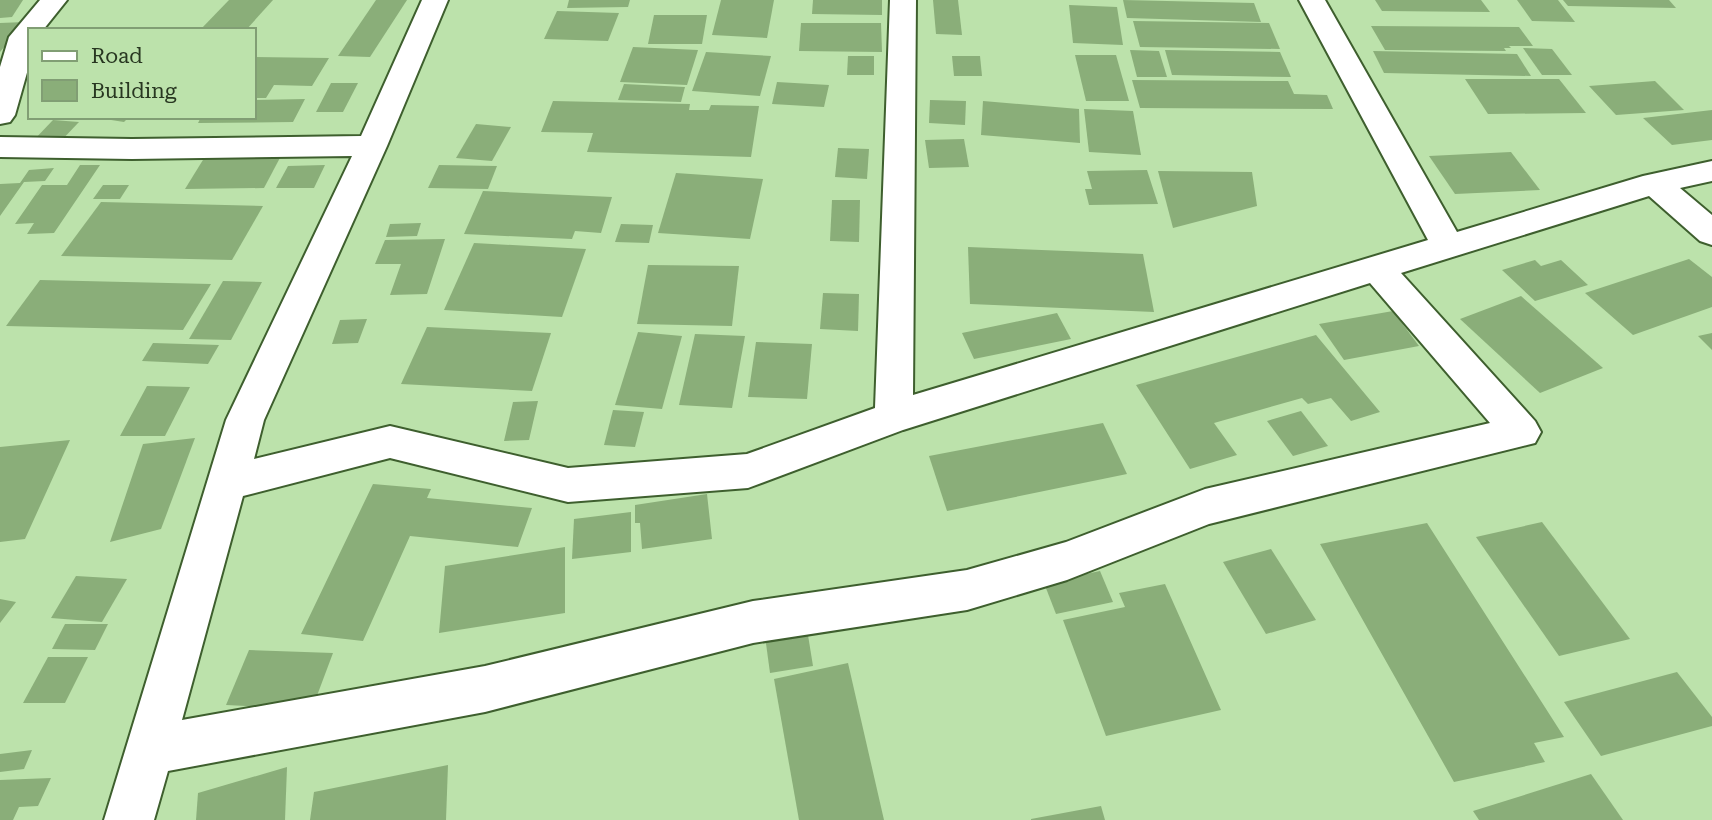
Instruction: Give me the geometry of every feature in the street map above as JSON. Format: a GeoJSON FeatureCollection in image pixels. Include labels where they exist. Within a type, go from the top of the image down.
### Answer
{"type":"FeatureCollection","features":[{"type":"Feature","properties":{"kind":"street"},"geometry":{"type":"LineString","coordinates":[[31,28],[54,0]]}},
{"type":"Feature","properties":{"kind":"street"},"geometry":{"type":"LineString","coordinates":[[129,820],[245,420],[372,146],[435,0]]}},
{"type":"Feature","properties":{"kind":"street"},"geometry":{"type":"LineString","coordinates":[[894,417],[904,0]]}},
{"type":"Feature","properties":{"kind":"street"},"geometry":{"type":"LineString","coordinates":[[1312,0],[1449,248]]}},
{"type":"Feature","properties":{"kind":"street"},"geometry":{"type":"LineString","coordinates":[[0,114],[23,37],[28,31]]}},
{"type":"Feature","properties":{"kind":"street"},"geometry":{"type":"LineString","coordinates":[[0,147],[132,149],[372,146]]}},
{"type":"Feature","properties":{"kind":"street"},"geometry":{"type":"LineString","coordinates":[[227,483],[390,442],[568,485],[748,471],[894,417],[1654,183],[1712,172]]}},
{"type":"Feature","properties":{"kind":"street"},"geometry":{"type":"LineString","coordinates":[[1654,183],[1712,233]]}},
{"type":"Feature","properties":{"kind":"street"},"geometry":{"type":"LineString","coordinates":[[150,750],[485,688],[753,622],[967,590],[1067,561],[1205,507],[1521,432],[1377,269]]}},
{"type":"Feature","properties":{"kind":"building"},"geometry":{"type":"Polygon","coordinates":[[[0,0],[23,0],[12,17],[0,18],[0,0]]]}},
{"type":"Feature","properties":{"kind":"building"},"geometry":{"type":"Polygon","coordinates":[[[229,0],[273,0],[248,28],[202,28],[229,0]]]}},
{"type":"Feature","properties":{"kind":"building"},"geometry":{"type":"Polygon","coordinates":[[[376,0],[407,0],[370,57],[338,56],[376,0]]]}},
{"type":"Feature","properties":{"kind":"building"},"geometry":{"type":"Polygon","coordinates":[[[569,0],[630,0],[628,7],[567,8],[569,0]]]}},
{"type":"Feature","properties":{"kind":"building"},"geometry":{"type":"Polygon","coordinates":[[[721,0],[774,0],[767,38],[712,35],[721,0]]]}},
{"type":"Feature","properties":{"kind":"building"},"geometry":{"type":"Polygon","coordinates":[[[813,0],[882,0],[882,15],[812,14],[813,0]]]}},
{"type":"Feature","properties":{"kind":"building"},"geometry":{"type":"Polygon","coordinates":[[[933,0],[958,0],[962,35],[936,34],[933,0]]]}},
{"type":"Feature","properties":{"kind":"building"},"geometry":{"type":"Polygon","coordinates":[[[1123,0],[1254,3],[1261,22],[1127,18],[1123,0]]]}},
{"type":"Feature","properties":{"kind":"building"},"geometry":{"type":"Polygon","coordinates":[[[1375,0],[1481,0],[1490,12],[1382,11],[1375,0]]]}},
{"type":"Feature","properties":{"kind":"building"},"geometry":{"type":"Polygon","coordinates":[[[1517,0],[1558,0],[1575,22],[1532,21],[1517,0]]]}},
{"type":"Feature","properties":{"kind":"building"},"geometry":{"type":"Polygon","coordinates":[[[1563,0],[1669,0],[1676,8],[1568,6],[1563,0]]]}},
{"type":"Feature","properties":{"kind":"building"},"geometry":{"type":"Polygon","coordinates":[[[1069,5],[1117,7],[1123,45],[1073,43],[1069,5]]]}},
{"type":"Feature","properties":{"kind":"building"},"geometry":{"type":"Polygon","coordinates":[[[557,11],[619,13],[608,41],[544,39],[557,11]]]}},
{"type":"Feature","properties":{"kind":"building"},"geometry":{"type":"Polygon","coordinates":[[[654,15],[707,15],[702,44],[648,44],[654,15]]]}},
{"type":"Feature","properties":{"kind":"building"},"geometry":{"type":"Polygon","coordinates":[[[1133,21],[1269,23],[1280,49],[1140,47],[1133,21]]]}},
{"type":"Feature","properties":{"kind":"building"},"geometry":{"type":"Polygon","coordinates":[[[25,22],[0,52],[0,23],[25,22]]]}},
{"type":"Feature","properties":{"kind":"building"},"geometry":{"type":"Polygon","coordinates":[[[801,23],[881,23],[882,52],[799,51],[801,23]]]}},
{"type":"Feature","properties":{"kind":"building"},"geometry":{"type":"Polygon","coordinates":[[[1371,26],[1519,27],[1533,46],[1509,46],[1511,48],[1504,48],[1506,51],[1385,50],[1371,26]]]}},
{"type":"Feature","properties":{"kind":"building"},"geometry":{"type":"Polygon","coordinates":[[[633,47],[698,50],[687,85],[620,82],[633,47]]]}},
{"type":"Feature","properties":{"kind":"building"},"geometry":{"type":"Polygon","coordinates":[[[1523,48],[1552,49],[1572,75],[1542,75],[1523,48]]]}},
{"type":"Feature","properties":{"kind":"building"},"geometry":{"type":"Polygon","coordinates":[[[1130,50],[1159,51],[1167,77],[1137,77],[1130,50]]]}},
{"type":"Feature","properties":{"kind":"building"},"geometry":{"type":"Polygon","coordinates":[[[1165,50],[1280,52],[1291,77],[1172,75],[1165,50]]]}},
{"type":"Feature","properties":{"kind":"building"},"geometry":{"type":"Polygon","coordinates":[[[1373,51],[1517,54],[1531,76],[1384,73],[1373,51]]]}},
{"type":"Feature","properties":{"kind":"building"},"geometry":{"type":"Polygon","coordinates":[[[706,52],[771,56],[760,96],[692,91],[706,52]]]}},
{"type":"Feature","properties":{"kind":"building"},"geometry":{"type":"Polygon","coordinates":[[[1075,55],[1116,55],[1129,101],[1086,101],[1075,55]]]}},
{"type":"Feature","properties":{"kind":"building"},"geometry":{"type":"Polygon","coordinates":[[[848,56],[874,56],[874,75],[847,75],[848,56]]]}},
{"type":"Feature","properties":{"kind":"building"},"geometry":{"type":"Polygon","coordinates":[[[952,56],[980,56],[982,76],[954,76],[952,56]]]}},
{"type":"Feature","properties":{"kind":"building"},"geometry":{"type":"Polygon","coordinates":[[[256,57],[329,58],[312,86],[274,85],[266,98],[256,98],[256,57]]]}},
{"type":"Feature","properties":{"kind":"building"},"geometry":{"type":"Polygon","coordinates":[[[1465,79],[1559,79],[1586,113],[1488,114],[1465,79]]]}},
{"type":"Feature","properties":{"kind":"building"},"geometry":{"type":"Polygon","coordinates":[[[1132,80],[1288,81],[1294,94],[1327,95],[1333,109],[1140,108],[1132,80]]]}},
{"type":"Feature","properties":{"kind":"building"},"geometry":{"type":"Polygon","coordinates":[[[1655,81],[1684,110],[1616,115],[1589,86],[1655,81]]]}},
{"type":"Feature","properties":{"kind":"building"},"geometry":{"type":"Polygon","coordinates":[[[777,82],[829,85],[824,107],[772,104],[777,82]]]}},
{"type":"Feature","properties":{"kind":"building"},"geometry":{"type":"Polygon","coordinates":[[[331,83],[358,83],[343,112],[316,112],[331,83]]]}},
{"type":"Feature","properties":{"kind":"building"},"geometry":{"type":"Polygon","coordinates":[[[624,84],[685,87],[681,102],[618,100],[624,84]]]}},
{"type":"Feature","properties":{"kind":"building"},"geometry":{"type":"Polygon","coordinates":[[[305,99],[293,122],[198,123],[200,119],[256,119],[256,100],[305,99]]]}},
{"type":"Feature","properties":{"kind":"building"},"geometry":{"type":"Polygon","coordinates":[[[930,100],[966,101],[965,125],[929,123],[930,100]]]}},
{"type":"Feature","properties":{"kind":"building"},"geometry":{"type":"Polygon","coordinates":[[[553,101],[690,104],[689,110],[709,110],[711,105],[759,106],[751,157],[587,152],[593,133],[541,132],[553,101]]]}},
{"type":"Feature","properties":{"kind":"building"},"geometry":{"type":"Polygon","coordinates":[[[983,101],[1079,109],[1080,143],[981,135],[983,101]]]}},
{"type":"Feature","properties":{"kind":"building"},"geometry":{"type":"Polygon","coordinates":[[[1084,109],[1133,111],[1141,155],[1089,152],[1084,109]]]}},
{"type":"Feature","properties":{"kind":"building"},"geometry":{"type":"Polygon","coordinates":[[[1712,110],[1712,140],[1672,145],[1643,118],[1712,110]]]}},
{"type":"Feature","properties":{"kind":"building"},"geometry":{"type":"Polygon","coordinates":[[[105,119],[127,119],[124,122],[105,119]]]}},
{"type":"Feature","properties":{"kind":"building"},"geometry":{"type":"Polygon","coordinates":[[[53,120],[79,122],[58,144],[32,142],[53,120]]]}},
{"type":"Feature","properties":{"kind":"building"},"geometry":{"type":"Polygon","coordinates":[[[476,124],[511,127],[492,161],[456,158],[476,124]]]}},
{"type":"Feature","properties":{"kind":"building"},"geometry":{"type":"Polygon","coordinates":[[[964,139],[969,167],[929,168],[925,140],[964,139]]]}},
{"type":"Feature","properties":{"kind":"building"},"geometry":{"type":"Polygon","coordinates":[[[838,148],[869,149],[867,179],[835,177],[838,148]]]}},
{"type":"Feature","properties":{"kind":"building"},"geometry":{"type":"Polygon","coordinates":[[[1511,152],[1540,190],[1455,194],[1429,156],[1511,152]]]}},
{"type":"Feature","properties":{"kind":"building"},"geometry":{"type":"Polygon","coordinates":[[[282,154],[264,188],[185,189],[206,155],[282,154]]]}},
{"type":"Feature","properties":{"kind":"building"},"geometry":{"type":"Polygon","coordinates":[[[80,165],[100,165],[54,233],[27,234],[34,223],[15,224],[42,185],[67,185],[80,165]]]}},
{"type":"Feature","properties":{"kind":"building"},"geometry":{"type":"Polygon","coordinates":[[[325,165],[314,188],[276,188],[288,166],[325,165]]]}},
{"type":"Feature","properties":{"kind":"building"},"geometry":{"type":"Polygon","coordinates":[[[439,165],[497,166],[488,189],[428,188],[439,165]]]}},
{"type":"Feature","properties":{"kind":"building"},"geometry":{"type":"Polygon","coordinates":[[[54,168],[45,181],[24,182],[0,216],[0,184],[20,183],[29,170],[54,168]]]}},
{"type":"Feature","properties":{"kind":"building"},"geometry":{"type":"Polygon","coordinates":[[[1147,170],[1158,204],[1089,205],[1085,189],[1092,189],[1087,171],[1147,170]]]}},
{"type":"Feature","properties":{"kind":"building"},"geometry":{"type":"Polygon","coordinates":[[[1158,171],[1252,172],[1257,206],[1173,228],[1158,171]]]}},
{"type":"Feature","properties":{"kind":"building"},"geometry":{"type":"Polygon","coordinates":[[[676,173],[763,179],[750,239],[658,233],[676,173]]]}},
{"type":"Feature","properties":{"kind":"building"},"geometry":{"type":"Polygon","coordinates":[[[103,185],[129,185],[120,199],[93,199],[103,185]]]}},
{"type":"Feature","properties":{"kind":"building"},"geometry":{"type":"Polygon","coordinates":[[[483,191],[612,197],[601,233],[575,231],[572,239],[464,234],[483,191]]]}},
{"type":"Feature","properties":{"kind":"building"},"geometry":{"type":"Polygon","coordinates":[[[832,200],[860,200],[859,242],[830,241],[832,200]]]}},
{"type":"Feature","properties":{"kind":"building"},"geometry":{"type":"Polygon","coordinates":[[[101,202],[263,206],[232,260],[61,256],[101,202]]]}},
{"type":"Feature","properties":{"kind":"building"},"geometry":{"type":"Polygon","coordinates":[[[421,223],[417,236],[386,237],[390,224],[421,223]]]}},
{"type":"Feature","properties":{"kind":"building"},"geometry":{"type":"Polygon","coordinates":[[[621,224],[653,225],[649,243],[615,242],[621,224]]]}},
{"type":"Feature","properties":{"kind":"building"},"geometry":{"type":"Polygon","coordinates":[[[445,239],[427,294],[390,295],[401,264],[375,264],[385,240],[445,239]]]}},
{"type":"Feature","properties":{"kind":"building"},"geometry":{"type":"Polygon","coordinates":[[[474,243],[586,249],[562,317],[444,310],[474,243]]]}},
{"type":"Feature","properties":{"kind":"building"},"geometry":{"type":"Polygon","coordinates":[[[968,247],[1143,254],[1154,312],[970,304],[968,247]]]}},
{"type":"Feature","properties":{"kind":"building"},"geometry":{"type":"Polygon","coordinates":[[[1689,259],[1712,277],[1712,307],[1633,335],[1585,293],[1689,259]]]}},
{"type":"Feature","properties":{"kind":"building"},"geometry":{"type":"Polygon","coordinates":[[[1535,260],[1541,266],[1561,260],[1588,285],[1535,301],[1502,270],[1535,260]]]}},
{"type":"Feature","properties":{"kind":"building"},"geometry":{"type":"Polygon","coordinates":[[[648,265],[739,266],[732,326],[637,324],[648,265]]]}},
{"type":"Feature","properties":{"kind":"building"},"geometry":{"type":"Polygon","coordinates":[[[40,280],[211,284],[183,330],[6,326],[40,280]]]}},
{"type":"Feature","properties":{"kind":"building"},"geometry":{"type":"Polygon","coordinates":[[[223,281],[262,282],[231,340],[189,339],[223,281]]]}},
{"type":"Feature","properties":{"kind":"building"},"geometry":{"type":"Polygon","coordinates":[[[823,293],[859,294],[858,331],[820,329],[823,293]]]}},
{"type":"Feature","properties":{"kind":"building"},"geometry":{"type":"Polygon","coordinates":[[[1521,296],[1603,368],[1540,393],[1460,319],[1521,296]]]}},
{"type":"Feature","properties":{"kind":"building"},"geometry":{"type":"Polygon","coordinates":[[[1393,311],[1419,346],[1344,360],[1319,324],[1393,311]]]}},
{"type":"Feature","properties":{"kind":"building"},"geometry":{"type":"Polygon","coordinates":[[[1057,313],[1071,339],[974,359],[962,333],[1057,313]]]}},
{"type":"Feature","properties":{"kind":"building"},"geometry":{"type":"Polygon","coordinates":[[[367,319],[358,343],[332,344],[340,320],[367,319]]]}},
{"type":"Feature","properties":{"kind":"building"},"geometry":{"type":"Polygon","coordinates":[[[427,327],[551,333],[532,391],[401,384],[427,327]]]}},
{"type":"Feature","properties":{"kind":"building"},"geometry":{"type":"Polygon","coordinates":[[[638,332],[682,336],[662,409],[615,405],[638,332]]]}},
{"type":"Feature","properties":{"kind":"building"},"geometry":{"type":"Polygon","coordinates":[[[1712,333],[1712,350],[1698,336],[1712,333]]]}},
{"type":"Feature","properties":{"kind":"building"},"geometry":{"type":"Polygon","coordinates":[[[695,334],[745,336],[732,408],[679,405],[695,334]]]}},
{"type":"Feature","properties":{"kind":"building"},"geometry":{"type":"Polygon","coordinates":[[[1316,335],[1380,412],[1351,421],[1331,398],[1308,404],[1302,398],[1214,423],[1237,455],[1190,469],[1136,385],[1316,335]]]}},
{"type":"Feature","properties":{"kind":"building"},"geometry":{"type":"Polygon","coordinates":[[[756,342],[812,344],[807,399],[748,397],[756,342]]]}},
{"type":"Feature","properties":{"kind":"building"},"geometry":{"type":"Polygon","coordinates":[[[153,343],[219,345],[208,364],[142,361],[153,343]]]}},
{"type":"Feature","properties":{"kind":"building"},"geometry":{"type":"Polygon","coordinates":[[[147,386],[190,387],[165,436],[120,436],[147,386]]]}},
{"type":"Feature","properties":{"kind":"building"},"geometry":{"type":"Polygon","coordinates":[[[538,401],[529,440],[504,441],[513,402],[538,401]]]}},
{"type":"Feature","properties":{"kind":"building"},"geometry":{"type":"Polygon","coordinates":[[[613,410],[644,412],[635,447],[604,445],[613,410]]]}},
{"type":"Feature","properties":{"kind":"building"},"geometry":{"type":"Polygon","coordinates":[[[1301,411],[1328,446],[1293,456],[1267,421],[1301,411]]]}},
{"type":"Feature","properties":{"kind":"building"},"geometry":{"type":"Polygon","coordinates":[[[1103,423],[1127,474],[947,511],[929,456],[1103,423]]]}},
{"type":"Feature","properties":{"kind":"building"},"geometry":{"type":"Polygon","coordinates":[[[195,438],[161,529],[110,542],[143,444],[195,438]]]}},
{"type":"Feature","properties":{"kind":"building"},"geometry":{"type":"Polygon","coordinates":[[[70,440],[25,539],[0,542],[0,447],[70,440]]]}},
{"type":"Feature","properties":{"kind":"building"},"geometry":{"type":"Polygon","coordinates":[[[373,484],[431,489],[427,498],[532,508],[518,547],[410,536],[363,641],[301,634],[373,484]]]}},
{"type":"Feature","properties":{"kind":"building"},"geometry":{"type":"Polygon","coordinates":[[[707,494],[712,539],[642,549],[640,523],[635,523],[635,505],[707,494]]]}},
{"type":"Feature","properties":{"kind":"building"},"geometry":{"type":"Polygon","coordinates":[[[631,512],[631,552],[572,559],[574,519],[631,512]]]}},
{"type":"Feature","properties":{"kind":"building"},"geometry":{"type":"Polygon","coordinates":[[[1542,522],[1630,639],[1559,656],[1476,537],[1542,522]]]}},
{"type":"Feature","properties":{"kind":"building"},"geometry":{"type":"Polygon","coordinates":[[[1427,523],[1564,737],[1534,743],[1545,762],[1454,782],[1320,544],[1427,523]]]}},
{"type":"Feature","properties":{"kind":"building"},"geometry":{"type":"Polygon","coordinates":[[[565,547],[565,613],[439,633],[445,566],[565,547]]]}},
{"type":"Feature","properties":{"kind":"building"},"geometry":{"type":"Polygon","coordinates":[[[1271,549],[1316,620],[1266,634],[1223,562],[1271,549]]]}},
{"type":"Feature","properties":{"kind":"building"},"geometry":{"type":"Polygon","coordinates":[[[1100,571],[1113,602],[1056,614],[1044,583],[1100,571]]]}},
{"type":"Feature","properties":{"kind":"building"},"geometry":{"type":"Polygon","coordinates":[[[76,576],[127,579],[102,622],[51,618],[76,576]]]}},
{"type":"Feature","properties":{"kind":"building"},"geometry":{"type":"Polygon","coordinates":[[[1165,584],[1221,710],[1106,736],[1063,620],[1125,607],[1119,593],[1165,584]]]}},
{"type":"Feature","properties":{"kind":"building"},"geometry":{"type":"Polygon","coordinates":[[[0,599],[16,602],[0,623],[0,599]]]}},
{"type":"Feature","properties":{"kind":"building"},"geometry":{"type":"Polygon","coordinates":[[[65,624],[108,624],[95,650],[52,649],[65,624]]]}},
{"type":"Feature","properties":{"kind":"building"},"geometry":{"type":"Polygon","coordinates":[[[807,629],[813,666],[770,673],[765,636],[807,629]]]}},
{"type":"Feature","properties":{"kind":"building"},"geometry":{"type":"Polygon","coordinates":[[[249,650],[333,653],[312,709],[226,705],[249,650]]]}},
{"type":"Feature","properties":{"kind":"building"},"geometry":{"type":"Polygon","coordinates":[[[48,657],[88,657],[65,703],[23,703],[48,657]]]}},
{"type":"Feature","properties":{"kind":"building"},"geometry":{"type":"Polygon","coordinates":[[[848,663],[884,820],[799,820],[774,679],[848,663]]]}},
{"type":"Feature","properties":{"kind":"building"},"geometry":{"type":"Polygon","coordinates":[[[1677,672],[1712,717],[1712,726],[1601,756],[1564,702],[1677,672]]]}},
{"type":"Feature","properties":{"kind":"building"},"geometry":{"type":"Polygon","coordinates":[[[32,750],[24,769],[0,772],[0,754],[32,750]]]}},
{"type":"Feature","properties":{"kind":"building"},"geometry":{"type":"Polygon","coordinates":[[[448,765],[446,820],[310,820],[314,792],[448,765]]]}},
{"type":"Feature","properties":{"kind":"building"},"geometry":{"type":"Polygon","coordinates":[[[287,767],[285,820],[196,820],[198,793],[287,767]]]}},
{"type":"Feature","properties":{"kind":"building"},"geometry":{"type":"Polygon","coordinates":[[[1591,774],[1623,820],[1479,820],[1473,811],[1591,774]]]}},
{"type":"Feature","properties":{"kind":"building"},"geometry":{"type":"Polygon","coordinates":[[[51,778],[38,806],[19,807],[13,820],[0,820],[0,780],[51,778]]]}},
{"type":"Feature","properties":{"kind":"building"},"geometry":{"type":"Polygon","coordinates":[[[1101,806],[1105,820],[1031,820],[1031,819],[1101,806]]]}}]}
